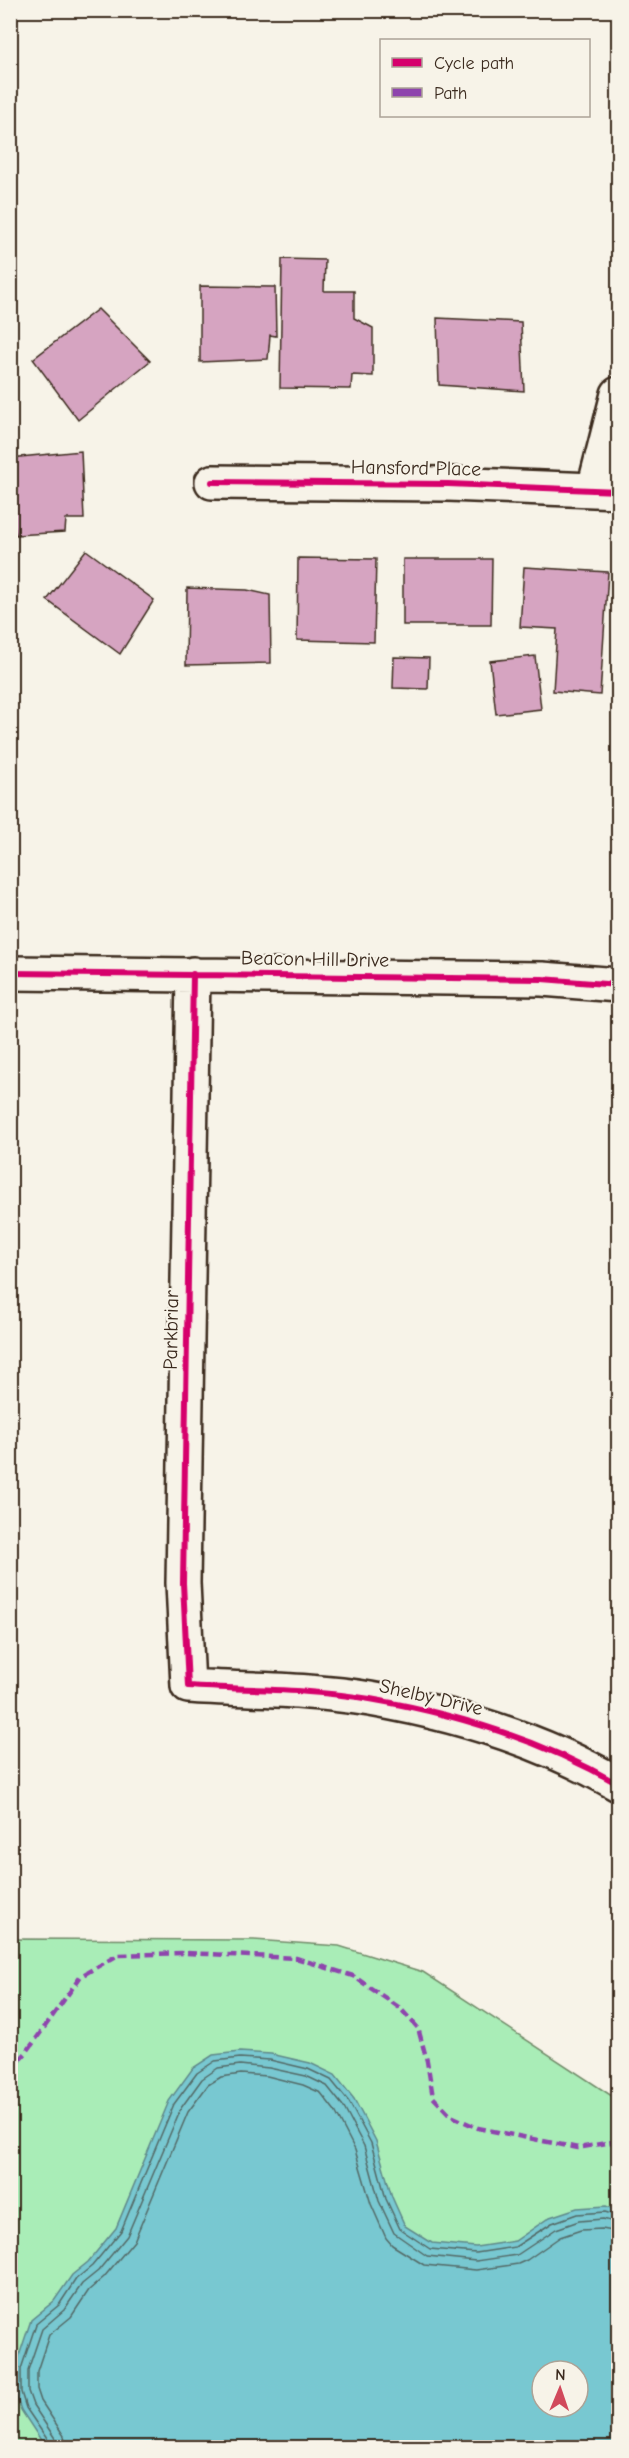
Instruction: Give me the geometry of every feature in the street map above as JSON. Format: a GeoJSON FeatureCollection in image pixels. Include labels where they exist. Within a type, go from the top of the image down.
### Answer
{"type":"FeatureCollection","features":[{"type":"Feature","properties":{"kind":"street"},"geometry":{"type":"LineString","coordinates":[[606,490],[618,394]]}},
{"type":"Feature","properties":{"kind":"street","name":"Hansford Place"},"geometry":{"type":"LineString","coordinates":[[212,482],[447,484],[606,490]]}},
{"type":"Feature","properties":{"kind":"street","name":"Beacon Hill Drive"},"geometry":{"type":"LineString","coordinates":[[10,974],[542,979],[618,985]]}},
{"type":"Feature","properties":{"kind":"street","name":"Parkbriar"},"geometry":{"type":"LineString","coordinates":[[188,1686],[183,1583],[193,974]]}},
{"type":"Feature","properties":{"kind":"street","name":"Shelby Drive"},"geometry":{"type":"LineString","coordinates":[[188,1686],[368,1699],[438,1713],[512,1735],[584,1765],[618,1784]]}},
{"type":"Feature","properties":{"kind":"green space"},"geometry":{"type":"Polygon","coordinates":[[[11,1939],[254,1940],[339,1946],[423,1972],[618,2100],[618,2447],[11,2448],[11,1939]]]}},
{"type":"Feature","properties":{"kind":"water"},"geometry":{"type":"Polygon","coordinates":[[[240,2052],[271,2054],[310,2063],[335,2075],[354,2099],[376,2141],[392,2197],[405,2226],[432,2243],[476,2247],[515,2241],[550,2217],[577,2208],[606,2206],[618,2211],[618,2447],[46,2448],[21,2410],[15,2393],[15,2368],[31,2320],[54,2301],[72,2275],[88,2262],[116,2228],[169,2101],[193,2068],[213,2055],[240,2052]]]}},
{"type":"Feature","properties":{"kind":"building"},"geometry":{"type":"Polygon","coordinates":[[[282,259],[325,260],[324,291],[354,291],[354,318],[373,328],[373,376],[352,375],[351,389],[280,388],[282,259]]]}},
{"type":"Feature","properties":{"kind":"building"},"geometry":{"type":"Polygon","coordinates":[[[200,286],[275,287],[276,336],[270,335],[268,359],[200,362],[200,286]]]}},
{"type":"Feature","properties":{"kind":"building"},"geometry":{"type":"Polygon","coordinates":[[[98,309],[150,361],[78,420],[33,359],[98,309]]]}},
{"type":"Feature","properties":{"kind":"building"},"geometry":{"type":"Polygon","coordinates":[[[437,318],[521,322],[524,391],[439,385],[437,318]]]}},
{"type":"Feature","properties":{"kind":"building"},"geometry":{"type":"Polygon","coordinates":[[[81,451],[84,519],[66,519],[65,532],[16,535],[10,504],[10,458],[81,451]]]}},
{"type":"Feature","properties":{"kind":"building"},"geometry":{"type":"Polygon","coordinates":[[[86,550],[154,600],[120,654],[47,600],[86,550]]]}},
{"type":"Feature","properties":{"kind":"building"},"geometry":{"type":"Polygon","coordinates":[[[298,558],[376,559],[374,642],[297,640],[298,558]]]}},
{"type":"Feature","properties":{"kind":"building"},"geometry":{"type":"Polygon","coordinates":[[[403,559],[492,559],[491,625],[403,625],[403,559]]]}},
{"type":"Feature","properties":{"kind":"building"},"geometry":{"type":"Polygon","coordinates":[[[524,567],[608,572],[600,695],[553,691],[557,629],[520,627],[524,567]]]}},
{"type":"Feature","properties":{"kind":"building"},"geometry":{"type":"Polygon","coordinates":[[[187,588],[247,590],[270,595],[271,663],[186,665],[187,588]]]}},
{"type":"Feature","properties":{"kind":"building"},"geometry":{"type":"Polygon","coordinates":[[[535,656],[541,709],[496,714],[490,661],[535,656]]]}},
{"type":"Feature","properties":{"kind":"building"},"geometry":{"type":"Polygon","coordinates":[[[394,657],[429,658],[428,689],[393,688],[394,657]]]}},
{"type":"Feature","properties":{"kind":"marked path"},"geometry":{"type":"LineString","coordinates":[[10,2070],[26,2053],[81,1976],[118,1955],[185,1953],[296,1958],[353,1976],[400,2008],[418,2028],[433,2097],[451,2116],[478,2128],[578,2148],[618,2141]]}},
{"type":"Feature","properties":{"kind":"cycle path"},"geometry":{"type":"LineString","coordinates":[[212,482],[448,484],[618,491]]}},
{"type":"Feature","properties":{"kind":"cycle path"},"geometry":{"type":"LineString","coordinates":[[10,973],[542,979],[618,985]]}},
{"type":"Feature","properties":{"kind":"cycle path"},"geometry":{"type":"LineString","coordinates":[[193,974],[183,1583],[188,1686],[325,1693],[435,1712],[529,1742],[589,1768],[618,1784]]}}]}
